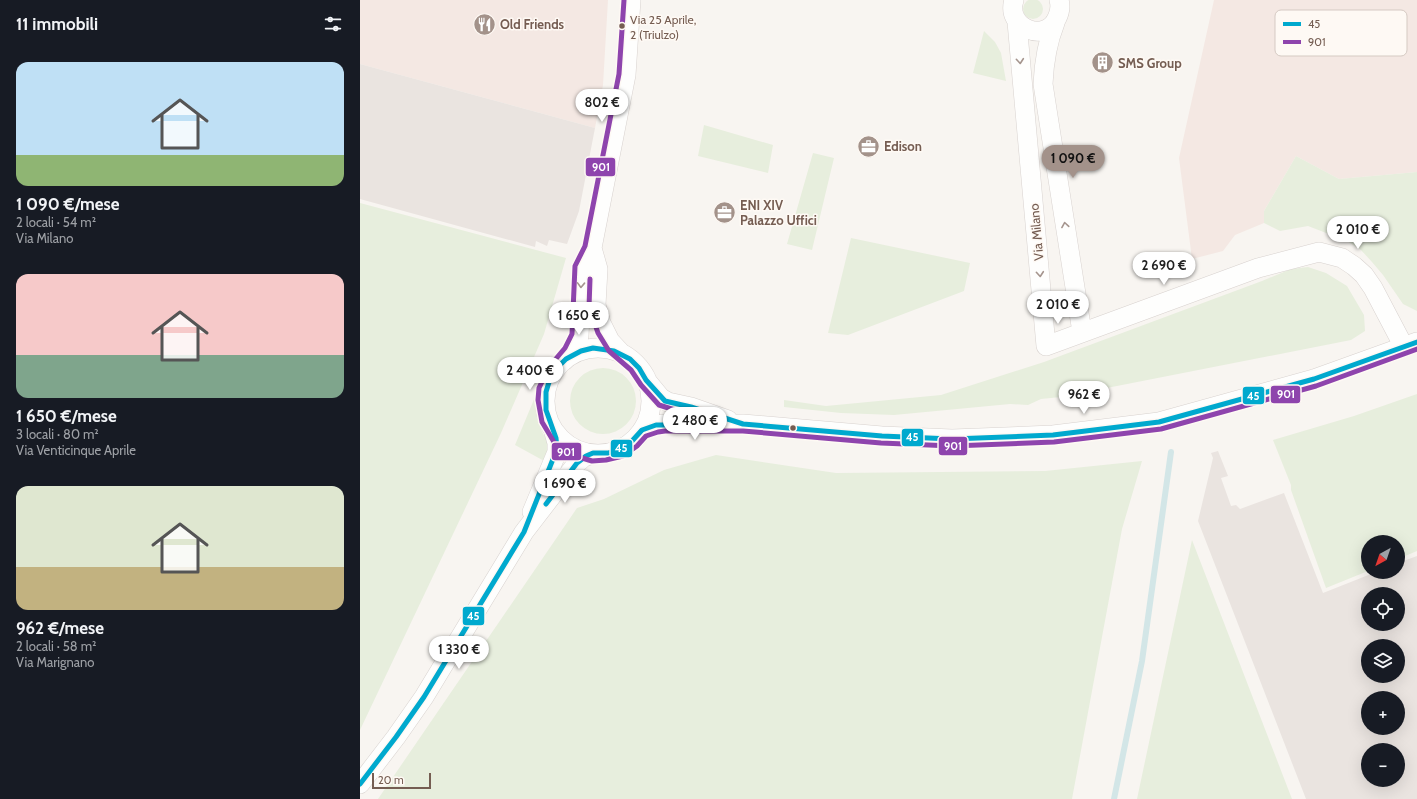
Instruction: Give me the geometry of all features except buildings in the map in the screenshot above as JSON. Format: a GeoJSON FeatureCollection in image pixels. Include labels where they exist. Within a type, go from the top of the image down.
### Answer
{"type":"FeatureCollection","features":[{"type":"Feature","properties":{"kind":"street"},"geometry":{"type":"LineString","coordinates":[[593,454],[584,452],[562,440],[550,424],[546,410],[546,392],[551,376],[571,352],[579,336],[582,267],[592,248],[626,75],[631,0]]}},
{"type":"Feature","properties":{"kind":"street","name":"Via Milano"},"geometry":{"type":"LineString","coordinates":[[1014,0],[1012,6],[1017,22],[1046,346],[1082,332]]}},
{"type":"Feature","properties":{"kind":"street"},"geometry":{"type":"LineString","coordinates":[[642,430],[656,425],[665,424],[743,424],[882,436],[952,439],[1053,435],[1159,422],[1227,402],[1286,388],[1410,345],[1374,288],[1364,275],[1342,258],[1319,252],[1258,268],[1082,332],[1043,84],[1044,59],[1049,37],[1060,12],[1059,0]]}},
{"type":"Feature","properties":{"kind":"street"},"geometry":{"type":"LineString","coordinates":[[1017,22],[1028,30],[1037,32],[1046,30],[1055,23]]}},
{"type":"Feature","properties":{"kind":"street"},"geometry":{"type":"LineString","coordinates":[[592,248],[598,269],[596,305],[601,323],[610,341],[623,355],[636,365],[661,398],[668,402],[691,407],[743,424]]}},
{"type":"Feature","properties":{"kind":"street"},"geometry":{"type":"LineString","coordinates":[[565,360],[579,352],[593,348],[605,349],[623,355]]}},
{"type":"Feature","properties":{"kind":"street"},"geometry":{"type":"LineString","coordinates":[[360,784],[424,697],[524,532],[577,463],[584,457],[593,454],[608,453],[623,447],[636,437],[642,430],[648,416],[650,403],[650,392],[646,380]]}},
{"type":"Feature","properties":{"kind":"street"},"geometry":{"type":"LineString","coordinates":[[524,532],[557,452],[554,429]]}},
{"type":"Feature","properties":{"kind":"shaded area"},"geometry":{"type":"Polygon","coordinates":[[[360,0],[608,0],[603,85],[595,128],[360,64],[360,0]]]}},
{"type":"Feature","properties":{"kind":"shaded area"},"geometry":{"type":"Polygon","coordinates":[[[1214,0],[1417,0],[1417,172],[1339,179],[1296,156],[1264,211],[1264,223],[1235,235],[1223,251],[1192,259],[1179,158],[1214,0]]]}},
{"type":"Feature","properties":{"kind":"shaded area"},"geometry":{"type":"Polygon","coordinates":[[[360,64],[595,128],[579,211],[567,244],[549,240],[547,246],[536,241],[535,247],[360,199],[360,64]]]}},
{"type":"Feature","properties":{"kind":"shaded area"},"geometry":{"type":"Polygon","coordinates":[[[1218,451],[1228,476],[1221,478],[1231,506],[1236,505],[1240,509],[1284,493],[1323,593],[1361,578],[1405,579],[1405,560],[1417,556],[1417,799],[1306,799],[1198,521],[1213,458],[1211,453],[1218,451]]]}},
{"type":"Feature","properties":{"kind":"green space"},"geometry":{"type":"Polygon","coordinates":[[[1029,-1],[1037,-1],[1043,5],[1043,13],[1037,19],[1029,19],[1023,13],[1023,5],[1029,-1]]]}},
{"type":"Feature","properties":{"kind":"green space"},"geometry":{"type":"Polygon","coordinates":[[[984,31],[995,42],[1001,53],[1006,81],[973,73],[984,31]]]}},
{"type":"Feature","properties":{"kind":"green space"},"geometry":{"type":"Polygon","coordinates":[[[704,125],[773,145],[768,173],[698,156],[704,125]]]}},
{"type":"Feature","properties":{"kind":"green space"},"geometry":{"type":"Polygon","coordinates":[[[813,153],[834,158],[812,250],[787,244],[813,153]]]}},
{"type":"Feature","properties":{"kind":"green space"},"geometry":{"type":"Polygon","coordinates":[[[1296,156],[1339,179],[1417,172],[1417,311],[1403,304],[1372,262],[1361,250],[1347,241],[1308,226],[1280,231],[1264,223],[1264,211],[1296,156]]]}},
{"type":"Feature","properties":{"kind":"green space"},"geometry":{"type":"Polygon","coordinates":[[[360,203],[566,258],[544,334],[501,433],[360,730],[360,203]]]}},
{"type":"Feature","properties":{"kind":"green space"},"geometry":{"type":"Polygon","coordinates":[[[851,238],[970,263],[964,291],[848,335],[828,333],[851,238]]]}},
{"type":"Feature","properties":{"kind":"green space"},"geometry":{"type":"Polygon","coordinates":[[[1308,267],[1326,273],[1347,286],[1364,315],[1365,331],[1351,340],[1061,397],[1041,399],[1028,405],[1010,404],[894,415],[841,413],[784,407],[784,400],[826,406],[941,395],[1044,362],[1291,269],[1308,267]]]}},
{"type":"Feature","properties":{"kind":"green space"},"geometry":{"type":"Polygon","coordinates":[[[596,368],[610,368],[622,373],[631,382],[636,394],[634,414],[627,425],[610,434],[596,434],[584,429],[575,420],[570,408],[570,394],[575,382],[584,373],[596,368]]]}},
{"type":"Feature","properties":{"kind":"green space"},"geometry":{"type":"Polygon","coordinates":[[[1417,394],[1417,551],[1405,556],[1405,535],[1361,535],[1361,574],[1326,588],[1291,490],[1291,485],[1273,440],[1354,416],[1417,394]]]}},
{"type":"Feature","properties":{"kind":"green space"},"geometry":{"type":"Polygon","coordinates":[[[535,397],[542,432],[547,440],[550,451],[546,462],[515,445],[535,397]]]}},
{"type":"Feature","properties":{"kind":"green space"},"geometry":{"type":"Polygon","coordinates":[[[716,455],[836,473],[1045,471],[1142,461],[1122,529],[1072,799],[378,799],[577,508],[604,499],[664,470],[716,455]]]}},
{"type":"Feature","properties":{"kind":"green space"},"geometry":{"type":"Polygon","coordinates":[[[1192,540],[1292,799],[1137,799],[1192,540]]]}},
{"type":"Feature","properties":{"kind":"waterway"},"geometry":{"type":"LineString","coordinates":[[1114,799],[1142,661],[1171,452]]}},
{"type":"Feature","properties":{"kind":"transit line","name":"901"},"geometry":{"type":"LineString","coordinates":[[624,0],[619,74],[585,246],[575,266],[572,334],[565,348],[549,367],[539,388],[538,400],[542,422],[554,442],[569,454],[592,461],[606,460],[623,456],[637,446],[646,436],[665,431],[743,431],[881,443],[952,446],[1054,442],[1161,429],[1316,386],[1417,349]]}},
{"type":"Feature","properties":{"kind":"transit line","name":"901"},"geometry":{"type":"LineString","coordinates":[[590,279],[589,307],[598,333],[609,351],[631,370],[641,385],[659,405],[716,423]]}},
{"type":"Feature","properties":{"kind":"transit line","name":"45"},"geometry":{"type":"LineString","coordinates":[[360,784],[424,697],[524,532],[557,449],[556,438],[546,410],[546,392],[549,382],[555,370],[566,359],[581,351],[593,348],[614,351],[630,359],[665,401],[691,407],[743,424],[882,436],[952,439],[1053,435],[1159,422],[1314,379],[1417,342]]}},
{"type":"Feature","properties":{"kind":"transit line","name":"45"},"geometry":{"type":"LineString","coordinates":[[546,504],[577,463],[586,456],[593,453],[608,453],[620,449],[632,441],[642,430],[656,425],[713,425]]}},
{"type":"Feature","properties":{"kind":"place","name":"Old Friends"},"geometry":{"type":"Point","coordinates":[484,24]}},
{"type":"Feature","properties":{"kind":"place","name":"Via 25 Aprile, 2 (Triulzo)"},"geometry":{"type":"Point","coordinates":[622,26]}},
{"type":"Feature","properties":{"kind":"place","name":"SMS Group"},"geometry":{"type":"Point","coordinates":[1102,63]}},
{"type":"Feature","properties":{"kind":"place","name":"Edison"},"geometry":{"type":"Point","coordinates":[869,146]}},
{"type":"Feature","properties":{"kind":"place","name":"ENI XIV Palazzo Uffici"},"geometry":{"type":"Point","coordinates":[725,212]}}]}
